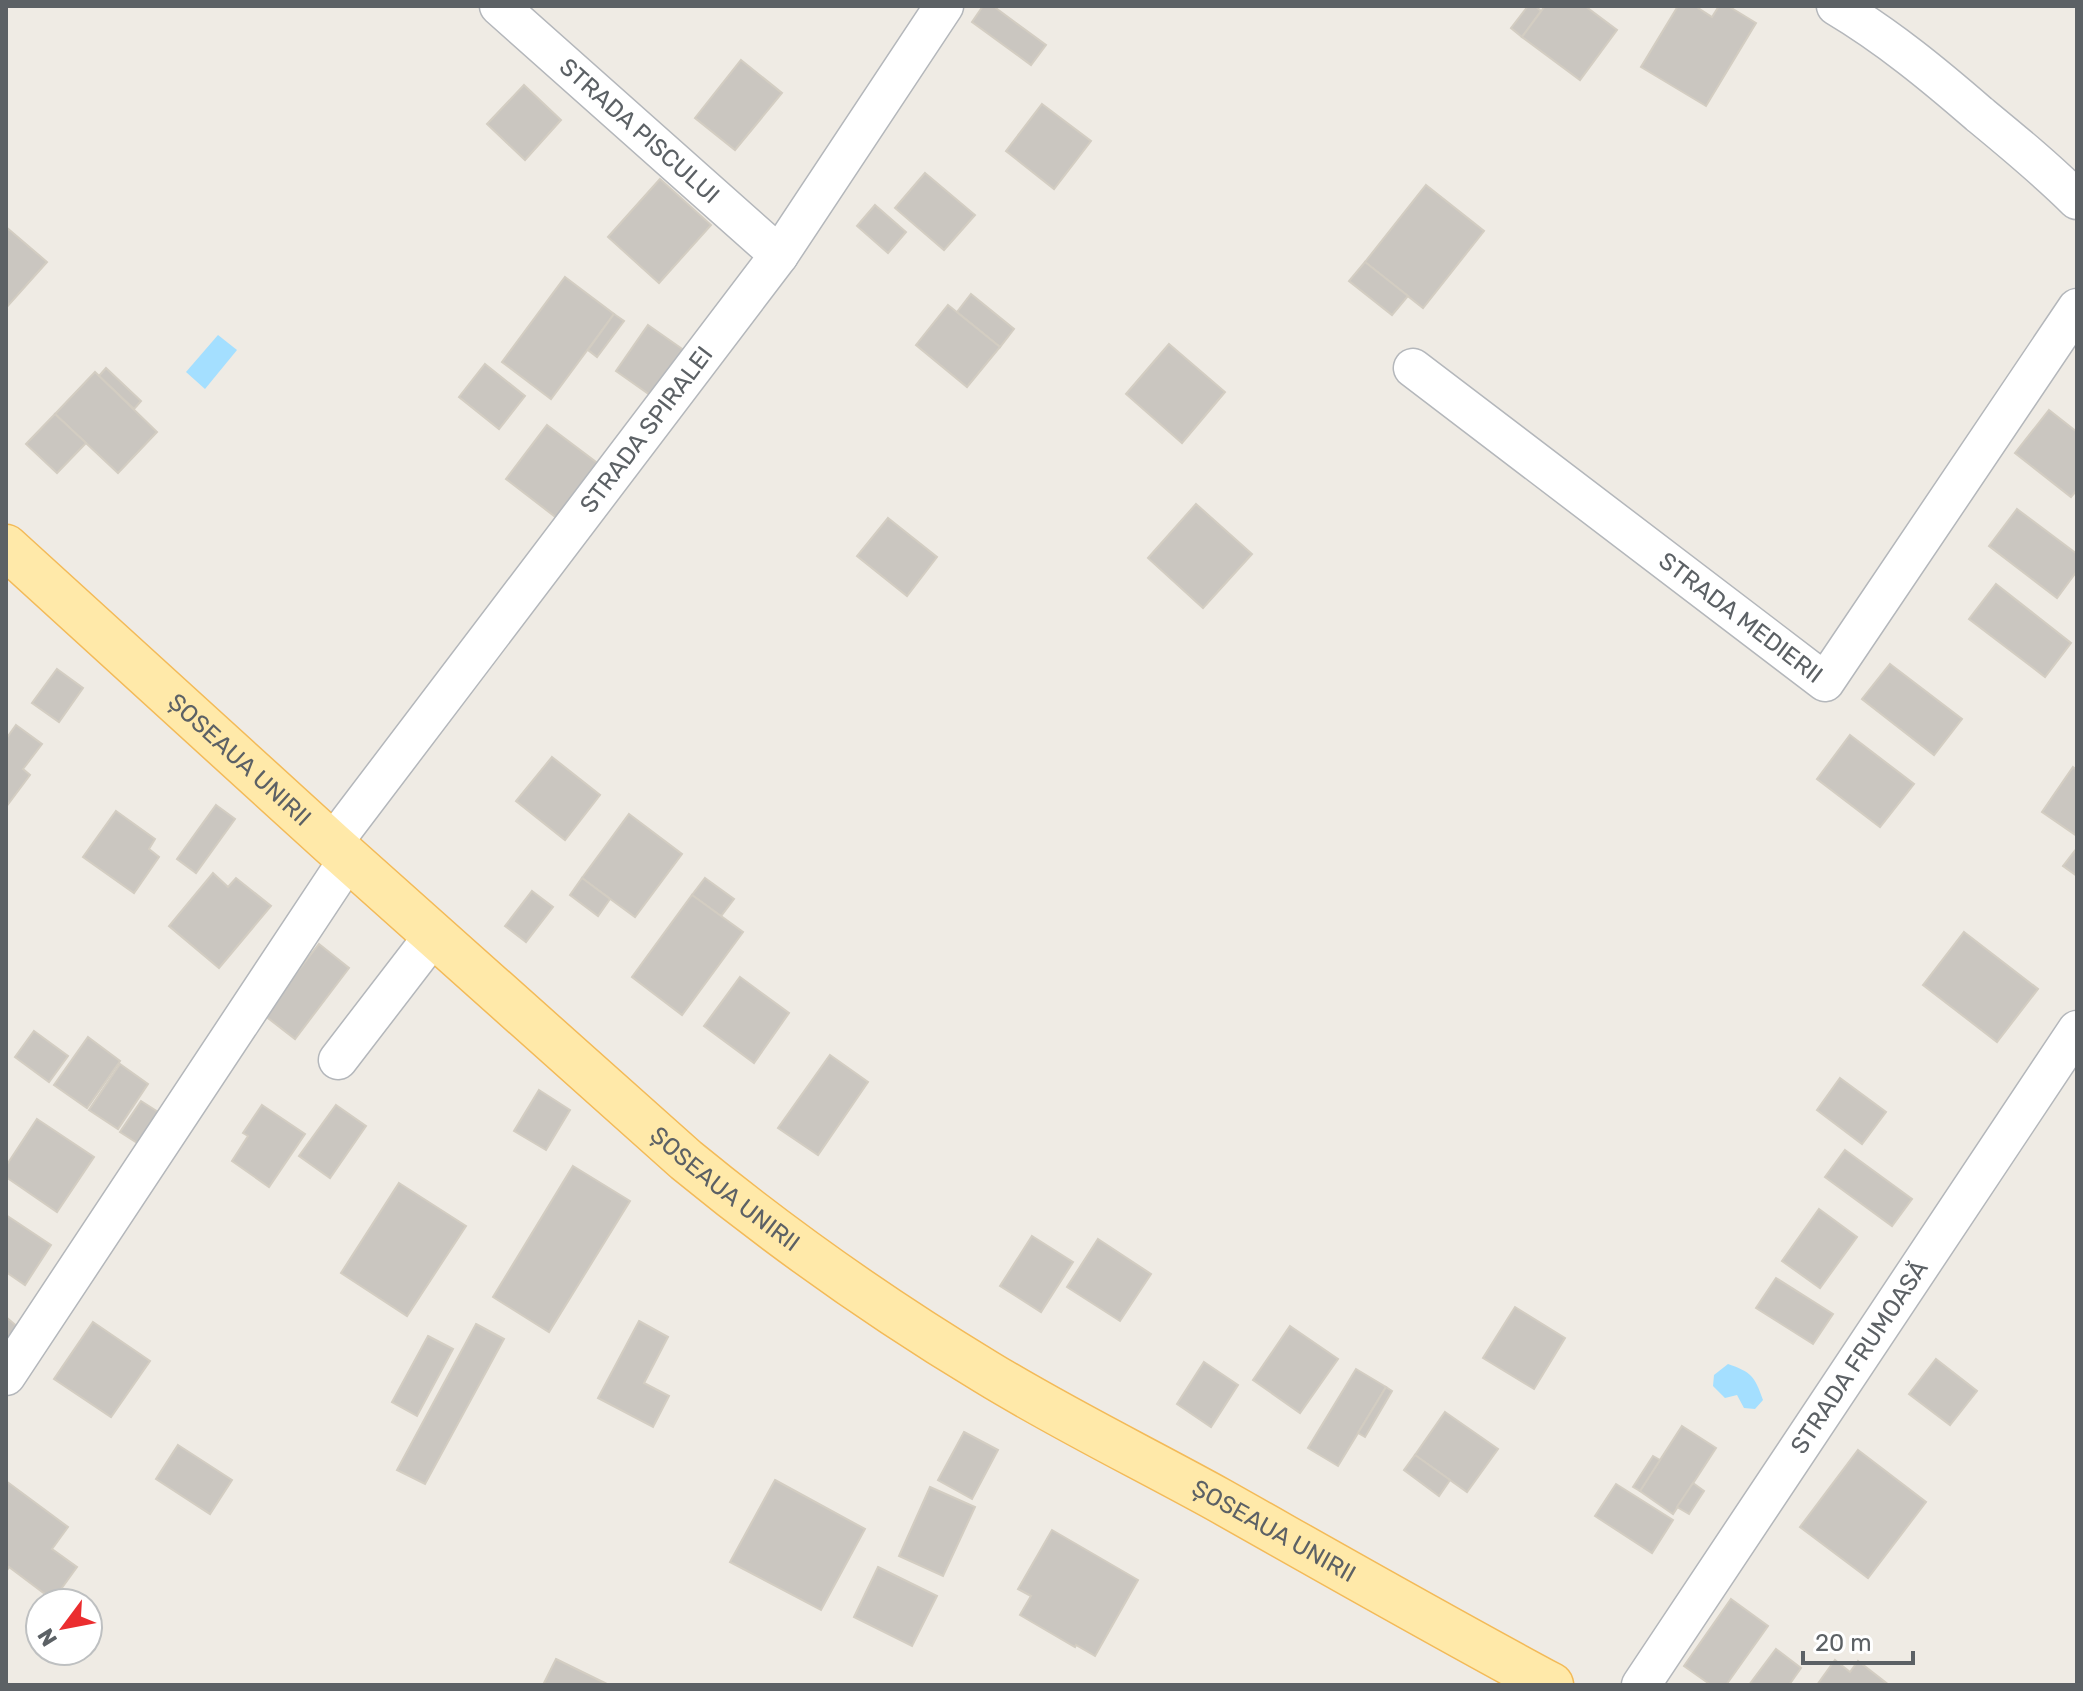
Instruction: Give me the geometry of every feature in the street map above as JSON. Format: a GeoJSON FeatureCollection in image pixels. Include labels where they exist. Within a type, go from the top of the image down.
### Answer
{"type":"FeatureCollection","features":[{"type":"Feature","properties":{"kind":"main road","name":"ȘOSEAUA UNIRII"},"geometry":{"type":"LineString","coordinates":[[6,547],[686,1160],[836,1276],[988,1374],[1551,1685]]}},
{"type":"Feature","properties":{"kind":"street","name":"STRADA PISCULUI"},"geometry":{"type":"LineString","coordinates":[[499,6],[779,255]]}},
{"type":"Feature","properties":{"kind":"street","name":"STRADA SPIRALEI"},"geometry":{"type":"LineString","coordinates":[[6,1376],[341,851],[779,255],[944,6]]}},
{"type":"Feature","properties":{"kind":"street"},"geometry":{"type":"LineString","coordinates":[[1836,6],[1874,29],[1946,86],[2051,174],[2077,200]]}},
{"type":"Feature","properties":{"kind":"street","name":"STRADA MEDIERII"},"geometry":{"type":"LineString","coordinates":[[1413,368],[1825,682],[2077,308]]}},
{"type":"Feature","properties":{"kind":"street"},"geometry":{"type":"LineString","coordinates":[[338,1060],[434,935]]}},
{"type":"Feature","properties":{"kind":"street","name":"STRADA FRUMOASĂ"},"geometry":{"type":"LineString","coordinates":[[1641,1685],[2077,1030]]}},
{"type":"Feature","properties":{"kind":"water"},"geometry":{"type":"Polygon","coordinates":[[[218,335],[237,350],[205,389],[186,372],[218,335]]]}},
{"type":"Feature","properties":{"kind":"water"},"geometry":{"type":"Polygon","coordinates":[[[1728,1364],[1747,1373],[1757,1385],[1763,1400],[1755,1409],[1744,1408],[1737,1395],[1725,1398],[1713,1386],[1714,1375],[1728,1364]]]}},
{"type":"Feature","properties":{"kind":"building"},"geometry":{"type":"Polygon","coordinates":[[[983,6],[993,6],[1046,45],[1031,65],[972,22],[983,6]]]}},
{"type":"Feature","properties":{"kind":"building"},"geometry":{"type":"Polygon","coordinates":[[[1528,6],[1535,6],[1541,11],[1522,37],[1511,28],[1528,6]]]}},
{"type":"Feature","properties":{"kind":"building"},"geometry":{"type":"Polygon","coordinates":[[[1545,6],[1585,6],[1617,30],[1580,80],[1522,37],[1545,6]]]}},
{"type":"Feature","properties":{"kind":"building"},"geometry":{"type":"Polygon","coordinates":[[[1678,6],[1695,6],[1712,17],[1719,6],[1728,6],[1756,23],[1706,106],[1641,67],[1678,6]]]}},
{"type":"Feature","properties":{"kind":"building"},"geometry":{"type":"Polygon","coordinates":[[[741,60],[782,93],[735,150],[695,118],[741,60]]]}},
{"type":"Feature","properties":{"kind":"building"},"geometry":{"type":"Polygon","coordinates":[[[524,85],[561,120],[525,160],[487,124],[524,85]]]}},
{"type":"Feature","properties":{"kind":"building"},"geometry":{"type":"Polygon","coordinates":[[[1042,104],[1091,141],[1054,189],[1006,151],[1042,104]]]}},
{"type":"Feature","properties":{"kind":"building"},"geometry":{"type":"Polygon","coordinates":[[[925,173],[975,215],[944,250],[895,208],[925,173]]]}},
{"type":"Feature","properties":{"kind":"building"},"geometry":{"type":"Polygon","coordinates":[[[660,179],[711,225],[659,283],[608,237],[660,179]]]}},
{"type":"Feature","properties":{"kind":"building"},"geometry":{"type":"Polygon","coordinates":[[[1426,185],[1484,231],[1423,308],[1365,262],[1426,185]]]}},
{"type":"Feature","properties":{"kind":"building"},"geometry":{"type":"Polygon","coordinates":[[[875,205],[906,232],[888,253],[857,226],[875,205]]]}},
{"type":"Feature","properties":{"kind":"building"},"geometry":{"type":"Polygon","coordinates":[[[6,227],[47,262],[6,308],[6,227]]]}},
{"type":"Feature","properties":{"kind":"building"},"geometry":{"type":"Polygon","coordinates":[[[1365,262],[1408,296],[1392,315],[1349,281],[1365,262]]]}},
{"type":"Feature","properties":{"kind":"building"},"geometry":{"type":"Polygon","coordinates":[[[565,277],[614,314],[551,399],[502,362],[565,277]]]}},
{"type":"Feature","properties":{"kind":"building"},"geometry":{"type":"Polygon","coordinates":[[[971,294],[1014,329],[1000,347],[957,312],[971,294]]]}},
{"type":"Feature","properties":{"kind":"building"},"geometry":{"type":"Polygon","coordinates":[[[948,305],[1000,347],[967,387],[916,345],[948,305]]]}},
{"type":"Feature","properties":{"kind":"building"},"geometry":{"type":"Polygon","coordinates":[[[614,314],[624,321],[597,357],[588,350],[614,314]]]}},
{"type":"Feature","properties":{"kind":"building"},"geometry":{"type":"Polygon","coordinates":[[[648,325],[685,351],[653,397],[616,371],[648,325]]]}},
{"type":"Feature","properties":{"kind":"building"},"geometry":{"type":"Polygon","coordinates":[[[1169,344],[1225,392],[1182,443],[1126,394],[1169,344]]]}},
{"type":"Feature","properties":{"kind":"building"},"geometry":{"type":"Polygon","coordinates":[[[485,364],[525,396],[499,429],[459,397],[485,364]]]}},
{"type":"Feature","properties":{"kind":"building"},"geometry":{"type":"Polygon","coordinates":[[[106,368],[141,401],[134,409],[99,376],[106,368]]]}},
{"type":"Feature","properties":{"kind":"building"},"geometry":{"type":"Polygon","coordinates":[[[95,372],[157,432],[118,473],[55,414],[95,372]]]}},
{"type":"Feature","properties":{"kind":"building"},"geometry":{"type":"Polygon","coordinates":[[[2049,410],[2077,432],[2077,490],[2071,497],[2015,453],[2049,410]]]}},
{"type":"Feature","properties":{"kind":"building"},"geometry":{"type":"Polygon","coordinates":[[[55,414],[86,443],[57,473],[26,444],[55,414]]]}},
{"type":"Feature","properties":{"kind":"building"},"geometry":{"type":"Polygon","coordinates":[[[547,425],[600,465],[558,519],[506,479],[547,425]]]}},
{"type":"Feature","properties":{"kind":"building"},"geometry":{"type":"Polygon","coordinates":[[[1196,504],[1252,554],[1203,608],[1148,558],[1196,504]]]}},
{"type":"Feature","properties":{"kind":"building"},"geometry":{"type":"Polygon","coordinates":[[[2017,509],[2077,554],[2077,571],[2057,598],[1989,546],[2017,509]]]}},
{"type":"Feature","properties":{"kind":"building"},"geometry":{"type":"Polygon","coordinates":[[[888,518],[937,557],[907,596],[857,556],[888,518]]]}},
{"type":"Feature","properties":{"kind":"building"},"geometry":{"type":"Polygon","coordinates":[[[1996,584],[2071,643],[2045,677],[1969,619],[1996,584]]]}},
{"type":"Feature","properties":{"kind":"building"},"geometry":{"type":"Polygon","coordinates":[[[1890,664],[1962,719],[1934,755],[1862,699],[1890,664]]]}},
{"type":"Feature","properties":{"kind":"building"},"geometry":{"type":"Polygon","coordinates":[[[57,669],[83,688],[59,722],[32,703],[57,669]]]}},
{"type":"Feature","properties":{"kind":"building"},"geometry":{"type":"Polygon","coordinates":[[[16,725],[42,744],[23,769],[30,775],[6,807],[6,739],[16,725]]]}},
{"type":"Feature","properties":{"kind":"building"},"geometry":{"type":"Polygon","coordinates":[[[1850,735],[1914,784],[1880,827],[1817,779],[1850,735]]]}},
{"type":"Feature","properties":{"kind":"building"},"geometry":{"type":"Polygon","coordinates":[[[552,757],[600,795],[565,840],[516,801],[552,757]]]}},
{"type":"Feature","properties":{"kind":"building"},"geometry":{"type":"Polygon","coordinates":[[[2073,767],[2077,770],[2077,836],[2042,812],[2073,767]]]}},
{"type":"Feature","properties":{"kind":"building"},"geometry":{"type":"Polygon","coordinates":[[[216,805],[235,819],[196,873],[177,859],[216,805]]]}},
{"type":"Feature","properties":{"kind":"building"},"geometry":{"type":"Polygon","coordinates":[[[116,811],[155,839],[149,849],[159,857],[134,893],[83,857],[116,811]]]}},
{"type":"Feature","properties":{"kind":"building"},"geometry":{"type":"Polygon","coordinates":[[[629,814],[682,854],[635,917],[582,878],[629,814]]]}},
{"type":"Feature","properties":{"kind":"building"},"geometry":{"type":"Polygon","coordinates":[[[2077,848],[2077,876],[2063,866],[2077,848]]]}},
{"type":"Feature","properties":{"kind":"building"},"geometry":{"type":"Polygon","coordinates":[[[213,873],[228,887],[236,878],[271,906],[219,968],[169,926],[213,873]]]}},
{"type":"Feature","properties":{"kind":"building"},"geometry":{"type":"Polygon","coordinates":[[[582,878],[610,899],[598,916],[570,895],[582,878]]]}},
{"type":"Feature","properties":{"kind":"building"},"geometry":{"type":"Polygon","coordinates":[[[705,878],[734,899],[721,916],[692,895],[705,878]]]}},
{"type":"Feature","properties":{"kind":"building"},"geometry":{"type":"Polygon","coordinates":[[[532,891],[553,907],[526,942],[505,926],[532,891]]]}},
{"type":"Feature","properties":{"kind":"building"},"geometry":{"type":"Polygon","coordinates":[[[692,895],[743,932],[682,1015],[632,977],[692,895]]]}},
{"type":"Feature","properties":{"kind":"building"},"geometry":{"type":"Polygon","coordinates":[[[1964,932],[2038,989],[1997,1042],[1923,985],[1964,932]]]}},
{"type":"Feature","properties":{"kind":"building"},"geometry":{"type":"Polygon","coordinates":[[[319,944],[349,968],[295,1039],[264,1015],[319,944]]]}},
{"type":"Feature","properties":{"kind":"building"},"geometry":{"type":"Polygon","coordinates":[[[740,977],[789,1013],[754,1063],[704,1026],[740,977]]]}},
{"type":"Feature","properties":{"kind":"building"},"geometry":{"type":"Polygon","coordinates":[[[34,1031],[68,1056],[49,1082],[15,1057],[34,1031]]]}},
{"type":"Feature","properties":{"kind":"building"},"geometry":{"type":"Polygon","coordinates":[[[88,1037],[120,1061],[87,1108],[54,1085],[88,1037]]]}},
{"type":"Feature","properties":{"kind":"building"},"geometry":{"type":"Polygon","coordinates":[[[830,1055],[868,1082],[818,1155],[778,1128],[830,1055]]]}},
{"type":"Feature","properties":{"kind":"building"},"geometry":{"type":"Polygon","coordinates":[[[120,1064],[148,1084],[118,1129],[89,1110],[120,1064]]]}},
{"type":"Feature","properties":{"kind":"building"},"geometry":{"type":"Polygon","coordinates":[[[1840,1078],[1886,1112],[1862,1144],[1817,1110],[1840,1078]]]}},
{"type":"Feature","properties":{"kind":"building"},"geometry":{"type":"Polygon","coordinates":[[[539,1090],[570,1110],[546,1150],[514,1131],[539,1090]]]}},
{"type":"Feature","properties":{"kind":"building"},"geometry":{"type":"Polygon","coordinates":[[[141,1101],[166,1117],[145,1148],[120,1132],[141,1101]]]}},
{"type":"Feature","properties":{"kind":"building"},"geometry":{"type":"Polygon","coordinates":[[[262,1105],[305,1134],[269,1187],[232,1161],[248,1136],[243,1133],[262,1105]]]}},
{"type":"Feature","properties":{"kind":"building"},"geometry":{"type":"Polygon","coordinates":[[[336,1105],[366,1126],[330,1178],[299,1156],[336,1105]]]}},
{"type":"Feature","properties":{"kind":"building"},"geometry":{"type":"Polygon","coordinates":[[[37,1119],[94,1157],[57,1212],[6,1177],[6,1166],[37,1119]]]}},
{"type":"Feature","properties":{"kind":"building"},"geometry":{"type":"Polygon","coordinates":[[[1845,1150],[1912,1199],[1892,1226],[1825,1177],[1845,1150]]]}},
{"type":"Feature","properties":{"kind":"building"},"geometry":{"type":"Polygon","coordinates":[[[573,1166],[630,1201],[549,1332],[493,1297],[573,1166]]]}},
{"type":"Feature","properties":{"kind":"building"},"geometry":{"type":"Polygon","coordinates":[[[399,1183],[466,1226],[407,1316],[341,1273],[399,1183]]]}},
{"type":"Feature","properties":{"kind":"building"},"geometry":{"type":"Polygon","coordinates":[[[1819,1209],[1857,1237],[1820,1288],[1782,1261],[1819,1209]]]}},
{"type":"Feature","properties":{"kind":"building"},"geometry":{"type":"Polygon","coordinates":[[[6,1215],[51,1245],[25,1285],[6,1272],[6,1215]]]}},
{"type":"Feature","properties":{"kind":"building"},"geometry":{"type":"Polygon","coordinates":[[[1032,1236],[1073,1262],[1041,1312],[1000,1286],[1032,1236]]]}},
{"type":"Feature","properties":{"kind":"building"},"geometry":{"type":"Polygon","coordinates":[[[1098,1239],[1151,1274],[1120,1321],[1067,1287],[1098,1239]]]}},
{"type":"Feature","properties":{"kind":"building"},"geometry":{"type":"Polygon","coordinates":[[[1776,1278],[1833,1314],[1813,1344],[1756,1308],[1776,1278]]]}},
{"type":"Feature","properties":{"kind":"building"},"geometry":{"type":"Polygon","coordinates":[[[1515,1307],[1565,1338],[1534,1389],[1483,1358],[1515,1307]]]}},
{"type":"Feature","properties":{"kind":"building"},"geometry":{"type":"Polygon","coordinates":[[[6,1317],[19,1328],[6,1343],[6,1317]]]}},
{"type":"Feature","properties":{"kind":"building"},"geometry":{"type":"Polygon","coordinates":[[[639,1321],[668,1337],[644,1383],[669,1396],[653,1427],[598,1398],[639,1321]]]}},
{"type":"Feature","properties":{"kind":"building"},"geometry":{"type":"Polygon","coordinates":[[[93,1322],[150,1361],[111,1417],[54,1379],[93,1322]]]}},
{"type":"Feature","properties":{"kind":"building"},"geometry":{"type":"Polygon","coordinates":[[[476,1324],[504,1339],[425,1484],[397,1470],[476,1324]]]}},
{"type":"Feature","properties":{"kind":"building"},"geometry":{"type":"Polygon","coordinates":[[[1290,1326],[1338,1359],[1300,1413],[1253,1380],[1290,1326]]]}},
{"type":"Feature","properties":{"kind":"building"},"geometry":{"type":"Polygon","coordinates":[[[428,1336],[453,1349],[417,1416],[392,1402],[428,1336]]]}},
{"type":"Feature","properties":{"kind":"building"},"geometry":{"type":"Polygon","coordinates":[[[1936,1359],[1977,1391],[1950,1425],[1909,1394],[1936,1359]]]}},
{"type":"Feature","properties":{"kind":"building"},"geometry":{"type":"Polygon","coordinates":[[[1204,1362],[1238,1385],[1211,1427],[1177,1404],[1204,1362]]]}},
{"type":"Feature","properties":{"kind":"building"},"geometry":{"type":"Polygon","coordinates":[[[1356,1369],[1386,1387],[1338,1466],[1308,1448],[1356,1369]]]}},
{"type":"Feature","properties":{"kind":"building"},"geometry":{"type":"Polygon","coordinates":[[[1386,1387],[1392,1391],[1365,1437],[1358,1433],[1386,1387]]]}},
{"type":"Feature","properties":{"kind":"building"},"geometry":{"type":"Polygon","coordinates":[[[1445,1412],[1498,1449],[1467,1492],[1415,1455],[1445,1412]]]}},
{"type":"Feature","properties":{"kind":"building"},"geometry":{"type":"Polygon","coordinates":[[[1682,1426],[1716,1448],[1673,1514],[1640,1491],[1682,1426]]]}},
{"type":"Feature","properties":{"kind":"building"},"geometry":{"type":"Polygon","coordinates":[[[964,1432],[998,1450],[972,1499],[938,1480],[964,1432]]]}},
{"type":"Feature","properties":{"kind":"building"},"geometry":{"type":"Polygon","coordinates":[[[178,1445],[232,1480],[210,1514],[156,1479],[178,1445]]]}},
{"type":"Feature","properties":{"kind":"building"},"geometry":{"type":"Polygon","coordinates":[[[1858,1450],[1926,1502],[1868,1578],[1800,1527],[1858,1450]]]}},
{"type":"Feature","properties":{"kind":"building"},"geometry":{"type":"Polygon","coordinates":[[[1415,1455],[1450,1480],[1439,1496],[1404,1470],[1415,1455]]]}},
{"type":"Feature","properties":{"kind":"building"},"geometry":{"type":"Polygon","coordinates":[[[1653,1456],[1660,1460],[1640,1491],[1633,1487],[1653,1456]]]}},
{"type":"Feature","properties":{"kind":"building"},"geometry":{"type":"Polygon","coordinates":[[[775,1480],[865,1529],[821,1610],[730,1562],[775,1480]]]}},
{"type":"Feature","properties":{"kind":"building"},"geometry":{"type":"Polygon","coordinates":[[[6,1481],[68,1527],[52,1549],[77,1567],[62,1587],[36,1587],[9,1567],[6,1572],[6,1481]]]}},
{"type":"Feature","properties":{"kind":"building"},"geometry":{"type":"Polygon","coordinates":[[[1693,1483],[1704,1491],[1689,1514],[1677,1507],[1693,1483]]]}},
{"type":"Feature","properties":{"kind":"building"},"geometry":{"type":"Polygon","coordinates":[[[1616,1484],[1673,1520],[1652,1553],[1595,1516],[1616,1484]]]}},
{"type":"Feature","properties":{"kind":"building"},"geometry":{"type":"Polygon","coordinates":[[[930,1487],[975,1507],[943,1576],[899,1556],[930,1487]]]}},
{"type":"Feature","properties":{"kind":"building"},"geometry":{"type":"Polygon","coordinates":[[[1052,1530],[1138,1580],[1095,1656],[1020,1615],[1031,1596],[1018,1589],[1052,1530]]]}},
{"type":"Feature","properties":{"kind":"building"},"geometry":{"type":"Polygon","coordinates":[[[878,1567],[937,1596],[912,1646],[854,1617],[878,1567]]]}},
{"type":"Feature","properties":{"kind":"building"},"geometry":{"type":"Polygon","coordinates":[[[1731,1599],[1768,1626],[1726,1685],[1711,1685],[1684,1666],[1731,1599]]]}},
{"type":"Feature","properties":{"kind":"building"},"geometry":{"type":"Polygon","coordinates":[[[1776,1649],[1801,1668],[1789,1685],[1749,1685],[1776,1649]]]}},
{"type":"Feature","properties":{"kind":"building"},"geometry":{"type":"Polygon","coordinates":[[[556,1659],[609,1685],[543,1685],[556,1659]]]}},
{"type":"Feature","properties":{"kind":"building"},"geometry":{"type":"Polygon","coordinates":[[[1835,1660],[1850,1672],[1858,1661],[1889,1685],[1817,1685],[1835,1660]]]}}]}
